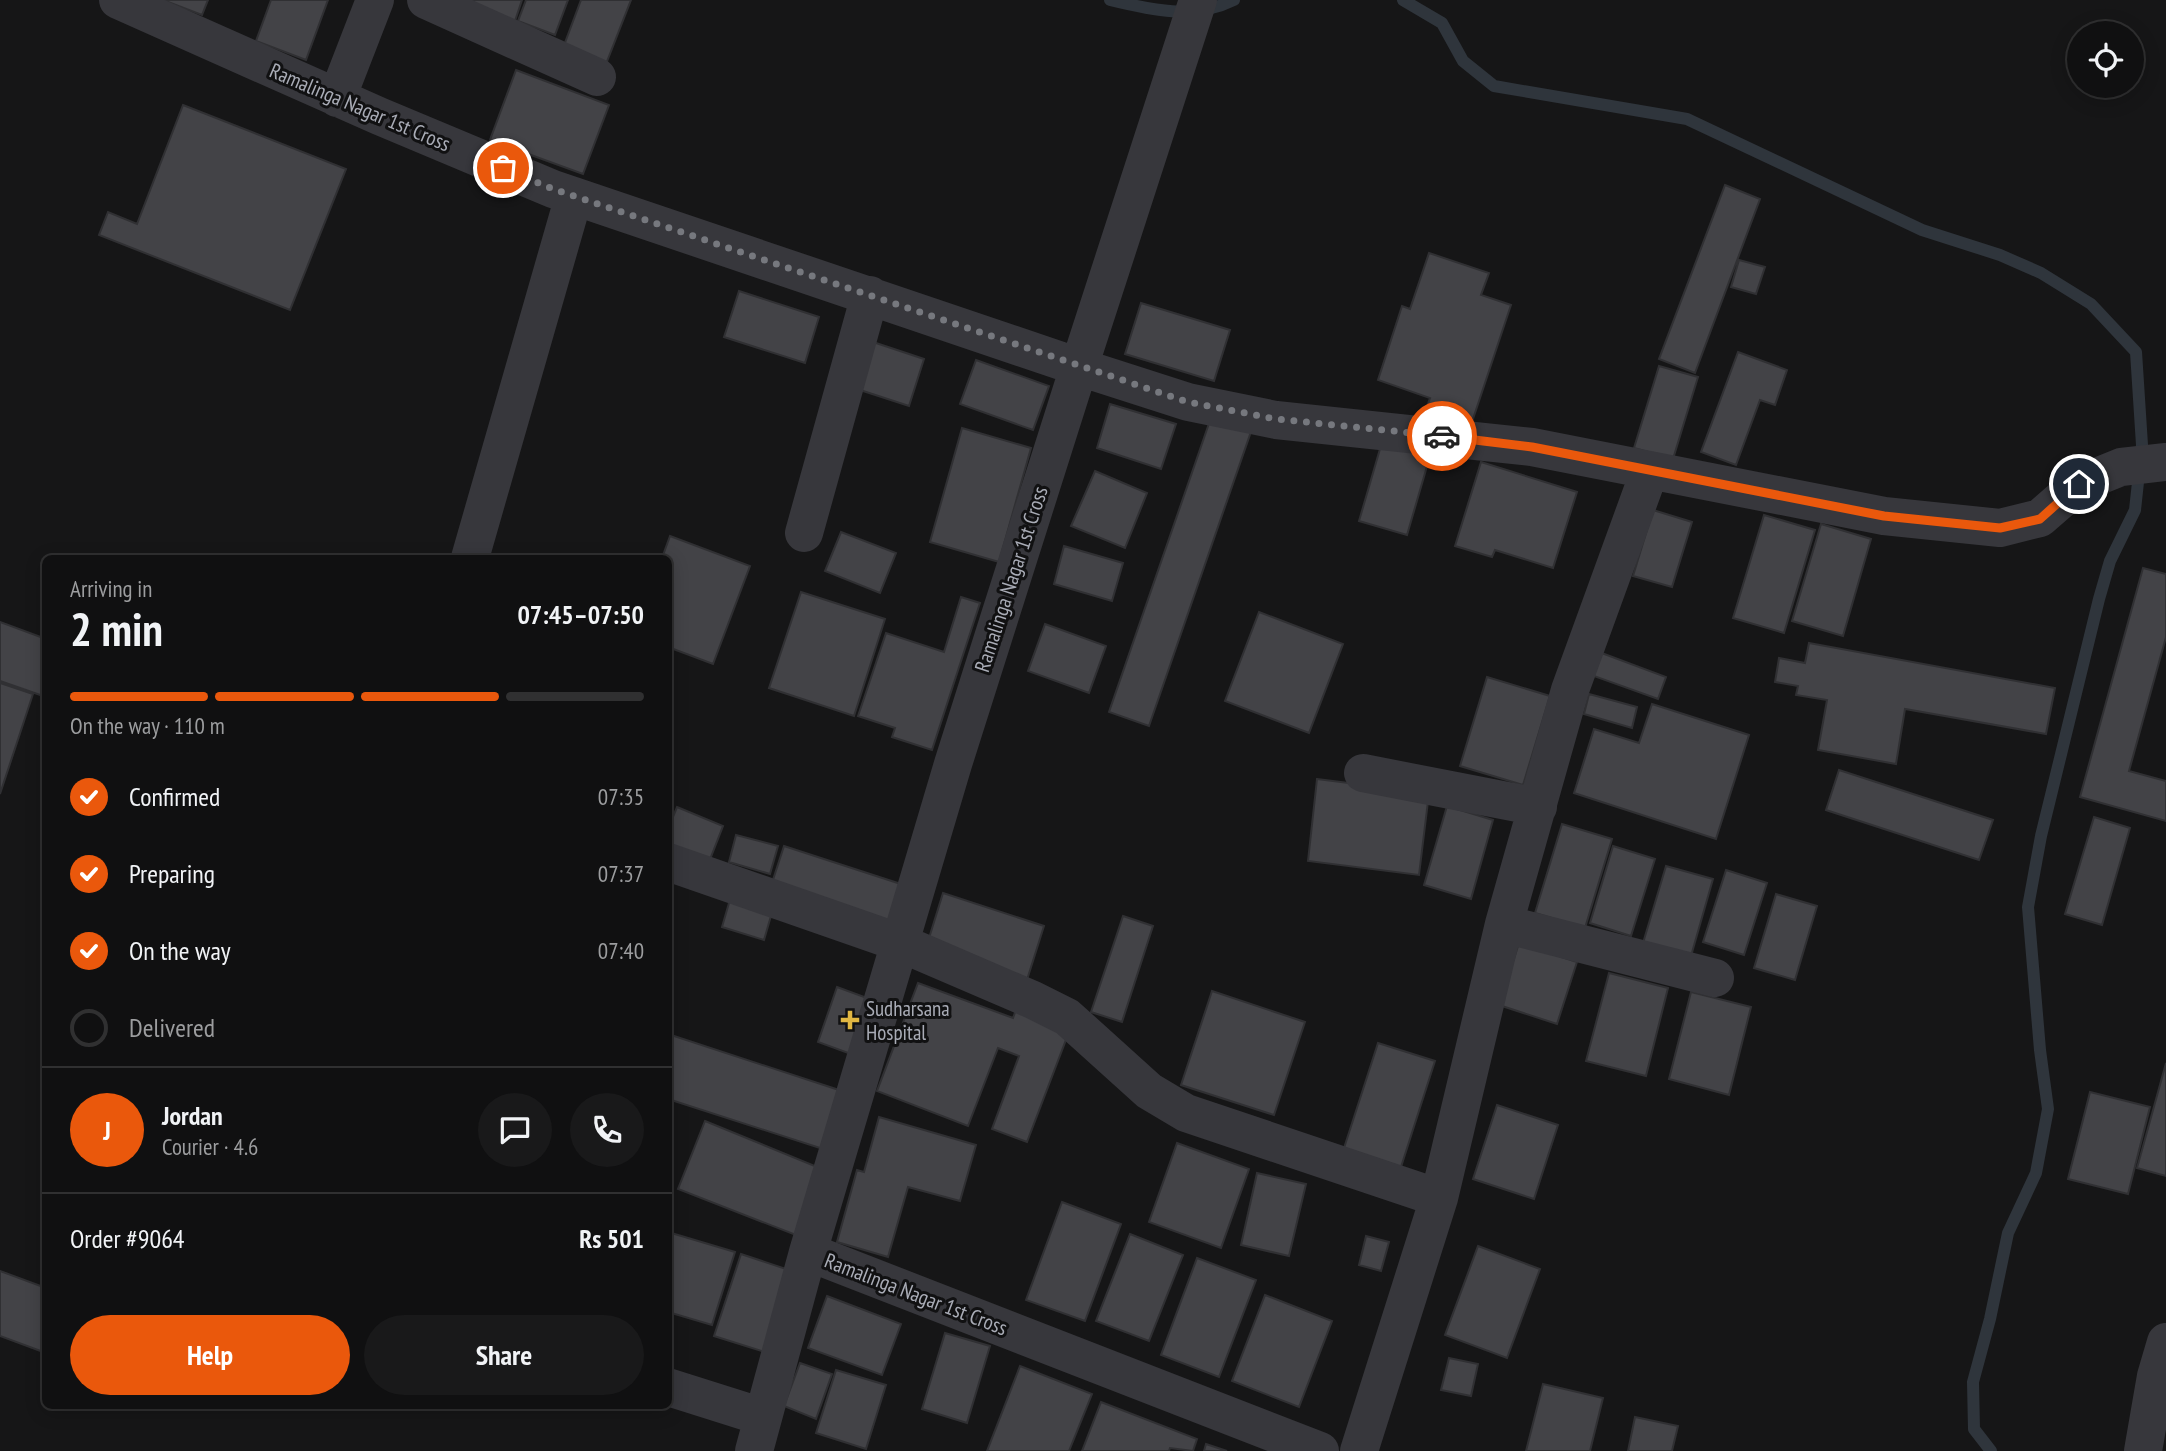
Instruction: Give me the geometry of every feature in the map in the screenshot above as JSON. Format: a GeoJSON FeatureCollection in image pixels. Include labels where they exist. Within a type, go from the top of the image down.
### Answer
{"type":"FeatureCollection","features":[{"type":"Feature","properties":{"kind":"street","name":"Ramalinga Nagar 1st Cross"},"geometry":{"type":"LineString","coordinates":[[118,0],[337,98],[575,196],[1079,367],[898,942],[808,1252],[1320,1451]]}},
{"type":"Feature","properties":{"kind":"street"},"geometry":{"type":"LineString","coordinates":[[337,98],[375,0]]}},
{"type":"Feature","properties":{"kind":"street"},"geometry":{"type":"LineString","coordinates":[[426,0],[597,77]]}},
{"type":"Feature","properties":{"kind":"street"},"geometry":{"type":"LineString","coordinates":[[1198,0],[1079,367],[1188,402],[1276,419],[1532,447],[1884,516],[2000,528],[2040,519],[2079,484],[2121,467],[2166,462]]}},
{"type":"Feature","properties":{"kind":"street"},"geometry":{"type":"LineString","coordinates":[[471,555],[575,196]]}},
{"type":"Feature","properties":{"kind":"street"},"geometry":{"type":"LineString","coordinates":[[804,533],[870,295]]}},
{"type":"Feature","properties":{"kind":"street"},"geometry":{"type":"LineString","coordinates":[[1359,1451],[1439,1198],[1504,924],[1570,690],[1650,470]]}},
{"type":"Feature","properties":{"kind":"street"},"geometry":{"type":"LineString","coordinates":[[1363,773],[1538,807]]}},
{"type":"Feature","properties":{"kind":"street"},"geometry":{"type":"LineString","coordinates":[[672,863],[898,942],[1067,1017],[1149,1091],[1186,1113],[1439,1198]]}},
{"type":"Feature","properties":{"kind":"street"},"geometry":{"type":"LineString","coordinates":[[1504,924],[1716,978]]}},
{"type":"Feature","properties":{"kind":"street"},"geometry":{"type":"LineString","coordinates":[[672,1389],[759,1434],[808,1252]]}},
{"type":"Feature","properties":{"kind":"street"},"geometry":{"type":"LineString","coordinates":[[2143,1451],[2156,1376],[2166,1342]]}},
{"type":"Feature","properties":{"kind":"building"},"geometry":{"type":"Polygon","coordinates":[[[163,0],[208,0],[202,15],[163,0]]]}},
{"type":"Feature","properties":{"kind":"building"},"geometry":{"type":"Polygon","coordinates":[[[271,0],[328,0],[306,60],[256,41],[271,0]]]}},
{"type":"Feature","properties":{"kind":"building"},"geometry":{"type":"Polygon","coordinates":[[[444,0],[522,0],[514,24],[444,0]]]}},
{"type":"Feature","properties":{"kind":"building"},"geometry":{"type":"Polygon","coordinates":[[[526,0],[568,0],[555,35],[518,21],[526,0]]]}},
{"type":"Feature","properties":{"kind":"building"},"geometry":{"type":"Polygon","coordinates":[[[581,0],[631,0],[606,64],[563,48],[581,0]]]}},
{"type":"Feature","properties":{"kind":"building"},"geometry":{"type":"Polygon","coordinates":[[[516,70],[609,105],[583,174],[490,140],[516,70]]]}},
{"type":"Feature","properties":{"kind":"building"},"geometry":{"type":"Polygon","coordinates":[[[183,105],[346,169],[290,310],[99,235],[108,212],[137,224],[183,105]]]}},
{"type":"Feature","properties":{"kind":"building"},"geometry":{"type":"Polygon","coordinates":[[[1725,185],[1760,199],[1695,373],[1659,359],[1725,185]]]}},
{"type":"Feature","properties":{"kind":"building"},"geometry":{"type":"Polygon","coordinates":[[[1429,253],[1489,273],[1481,295],[1511,305],[1469,431],[1424,415],[1430,398],[1378,380],[1402,306],[1410,309],[1429,253]]]}},
{"type":"Feature","properties":{"kind":"building"},"geometry":{"type":"Polygon","coordinates":[[[1739,260],[1765,267],[1756,294],[1731,287],[1739,260]]]}},
{"type":"Feature","properties":{"kind":"building"},"geometry":{"type":"Polygon","coordinates":[[[739,291],[819,317],[805,363],[724,337],[739,291]]]}},
{"type":"Feature","properties":{"kind":"building"},"geometry":{"type":"Polygon","coordinates":[[[1141,303],[1230,330],[1214,381],[1125,354],[1141,303]]]}},
{"type":"Feature","properties":{"kind":"building"},"geometry":{"type":"Polygon","coordinates":[[[870,341],[924,359],[909,406],[854,388],[870,341]]]}},
{"type":"Feature","properties":{"kind":"building"},"geometry":{"type":"Polygon","coordinates":[[[1738,352],[1787,370],[1775,405],[1760,400],[1736,465],[1701,452],[1738,352]]]}},
{"type":"Feature","properties":{"kind":"building"},"geometry":{"type":"Polygon","coordinates":[[[976,360],[1049,386],[1033,430],[960,404],[976,360]]]}},
{"type":"Feature","properties":{"kind":"building"},"geometry":{"type":"Polygon","coordinates":[[[1659,366],[1698,377],[1673,459],[1634,448],[1659,366]]]}},
{"type":"Feature","properties":{"kind":"building"},"geometry":{"type":"Polygon","coordinates":[[[1110,404],[1176,424],[1161,469],[1097,448],[1110,404]]]}},
{"type":"Feature","properties":{"kind":"building"},"geometry":{"type":"Polygon","coordinates":[[[1214,409],[1254,423],[1149,726],[1109,712],[1214,409]]]}},
{"type":"Feature","properties":{"kind":"building"},"geometry":{"type":"Polygon","coordinates":[[[962,428],[1031,448],[999,562],[930,542],[962,428]]]}},
{"type":"Feature","properties":{"kind":"building"},"geometry":{"type":"Polygon","coordinates":[[[1382,442],[1430,456],[1407,535],[1359,521],[1382,442]]]}},
{"type":"Feature","properties":{"kind":"building"},"geometry":{"type":"Polygon","coordinates":[[[1481,462],[1577,492],[1553,568],[1495,550],[1492,557],[1455,546],[1481,462]]]}},
{"type":"Feature","properties":{"kind":"building"},"geometry":{"type":"Polygon","coordinates":[[[1095,471],[1147,493],[1125,548],[1071,526],[1095,471]]]}},
{"type":"Feature","properties":{"kind":"building"},"geometry":{"type":"Polygon","coordinates":[[[1653,510],[1692,522],[1672,587],[1633,576],[1653,510]]]}},
{"type":"Feature","properties":{"kind":"building"},"geometry":{"type":"Polygon","coordinates":[[[1764,515],[1815,530],[1784,633],[1733,618],[1764,515]]]}},
{"type":"Feature","properties":{"kind":"building"},"geometry":{"type":"Polygon","coordinates":[[[1821,524],[1871,539],[1843,636],[1792,621],[1821,524]]]}},
{"type":"Feature","properties":{"kind":"building"},"geometry":{"type":"Polygon","coordinates":[[[841,532],[896,553],[880,593],[825,571],[841,532]]]}},
{"type":"Feature","properties":{"kind":"building"},"geometry":{"type":"Polygon","coordinates":[[[670,536],[750,566],[713,664],[672,649],[672,555],[663,555],[670,536]]]}},
{"type":"Feature","properties":{"kind":"building"},"geometry":{"type":"Polygon","coordinates":[[[1064,546],[1123,563],[1112,601],[1054,584],[1064,546]]]}},
{"type":"Feature","properties":{"kind":"building"},"geometry":{"type":"Polygon","coordinates":[[[2143,568],[2166,574],[2166,637],[2129,771],[2166,781],[2166,821],[2080,797],[2143,568]]]}},
{"type":"Feature","properties":{"kind":"building"},"geometry":{"type":"Polygon","coordinates":[[[801,592],[885,619],[854,716],[769,688],[801,592]]]}},
{"type":"Feature","properties":{"kind":"building"},"geometry":{"type":"Polygon","coordinates":[[[961,597],[980,603],[932,750],[892,737],[895,728],[858,716],[886,633],[944,652],[961,597]]]}},
{"type":"Feature","properties":{"kind":"building"},"geometry":{"type":"Polygon","coordinates":[[[1259,612],[1343,644],[1309,733],[1225,701],[1259,612]]]}},
{"type":"Feature","properties":{"kind":"building"},"geometry":{"type":"Polygon","coordinates":[[[0,622],[42,638],[42,696],[0,681],[0,622]]]}},
{"type":"Feature","properties":{"kind":"building"},"geometry":{"type":"Polygon","coordinates":[[[1045,624],[1106,646],[1089,693],[1028,671],[1045,624]]]}},
{"type":"Feature","properties":{"kind":"building"},"geometry":{"type":"Polygon","coordinates":[[[1809,643],[2055,688],[2046,734],[1905,709],[1896,764],[1818,750],[1827,700],[1796,695],[1798,686],[1775,682],[1779,658],[1805,663],[1809,643]]]}},
{"type":"Feature","properties":{"kind":"building"},"geometry":{"type":"Polygon","coordinates":[[[1599,652],[1666,677],[1658,699],[1591,675],[1599,652]]]}},
{"type":"Feature","properties":{"kind":"building"},"geometry":{"type":"Polygon","coordinates":[[[1487,677],[1550,696],[1523,785],[1460,766],[1487,677]]]}},
{"type":"Feature","properties":{"kind":"building"},"geometry":{"type":"Polygon","coordinates":[[[0,683],[33,694],[0,794],[0,683]]]}},
{"type":"Feature","properties":{"kind":"building"},"geometry":{"type":"Polygon","coordinates":[[[1589,694],[1637,707],[1632,728],[1584,714],[1589,694]]]}},
{"type":"Feature","properties":{"kind":"building"},"geometry":{"type":"Polygon","coordinates":[[[1652,704],[1749,735],[1716,839],[1574,793],[1594,729],[1639,743],[1652,704]]]}},
{"type":"Feature","properties":{"kind":"building"},"geometry":{"type":"Polygon","coordinates":[[[1839,770],[1993,820],[1979,860],[1826,810],[1839,770]]]}},
{"type":"Feature","properties":{"kind":"building"},"geometry":{"type":"Polygon","coordinates":[[[1317,779],[1429,793],[1419,875],[1308,861],[1317,779]]]}},
{"type":"Feature","properties":{"kind":"building"},"geometry":{"type":"Polygon","coordinates":[[[1447,806],[1493,820],[1471,899],[1424,885],[1447,806]]]}},
{"type":"Feature","properties":{"kind":"building"},"geometry":{"type":"Polygon","coordinates":[[[677,807],[723,826],[709,862],[672,848],[672,819],[677,807]]]}},
{"type":"Feature","properties":{"kind":"building"},"geometry":{"type":"Polygon","coordinates":[[[2094,817],[2130,828],[2102,925],[2065,914],[2094,817]]]}},
{"type":"Feature","properties":{"kind":"building"},"geometry":{"type":"Polygon","coordinates":[[[1562,824],[1612,839],[1585,928],[1535,913],[1562,824]]]}},
{"type":"Feature","properties":{"kind":"building"},"geometry":{"type":"Polygon","coordinates":[[[736,835],[778,846],[770,874],[729,862],[736,835]]]}},
{"type":"Feature","properties":{"kind":"building"},"geometry":{"type":"Polygon","coordinates":[[[784,846],[910,887],[895,932],[769,892],[784,846]]]}},
{"type":"Feature","properties":{"kind":"building"},"geometry":{"type":"Polygon","coordinates":[[[1613,846],[1655,859],[1631,936],[1590,923],[1613,846]]]}},
{"type":"Feature","properties":{"kind":"building"},"geometry":{"type":"Polygon","coordinates":[[[1666,866],[1713,879],[1691,956],[1643,943],[1666,866]]]}},
{"type":"Feature","properties":{"kind":"building"},"geometry":{"type":"Polygon","coordinates":[[[1726,870],[1767,883],[1744,955],[1703,942],[1726,870]]]}},
{"type":"Feature","properties":{"kind":"building"},"geometry":{"type":"Polygon","coordinates":[[[943,893],[1044,926],[1026,983],[925,951],[943,893]]]}},
{"type":"Feature","properties":{"kind":"building"},"geometry":{"type":"Polygon","coordinates":[[[1776,894],[1817,906],[1795,980],[1754,968],[1776,894]]]}},
{"type":"Feature","properties":{"kind":"building"},"geometry":{"type":"Polygon","coordinates":[[[731,896],[773,909],[764,940],[722,927],[731,896]]]}},
{"type":"Feature","properties":{"kind":"building"},"geometry":{"type":"Polygon","coordinates":[[[1123,916],[1153,926],[1122,1022],[1091,1012],[1123,916]]]}},
{"type":"Feature","properties":{"kind":"building"},"geometry":{"type":"Polygon","coordinates":[[[1519,943],[1577,962],[1557,1024],[1499,1005],[1519,943]]]}},
{"type":"Feature","properties":{"kind":"building"},"geometry":{"type":"Polygon","coordinates":[[[1609,973],[1668,988],[1646,1076],[1586,1061],[1609,973]]]}},
{"type":"Feature","properties":{"kind":"building"},"geometry":{"type":"Polygon","coordinates":[[[918,983],[1013,1018],[1018,1004],[1072,1024],[1027,1142],[992,1129],[1019,1056],[998,1048],[968,1126],[877,1091],[918,983]]]}},
{"type":"Feature","properties":{"kind":"building"},"geometry":{"type":"Polygon","coordinates":[[[837,987],[878,1002],[859,1057],[818,1042],[837,987]]]}},
{"type":"Feature","properties":{"kind":"building"},"geometry":{"type":"Polygon","coordinates":[[[1212,991],[1305,1022],[1274,1115],[1181,1085],[1212,991]]]}},
{"type":"Feature","properties":{"kind":"building"},"geometry":{"type":"Polygon","coordinates":[[[1691,992],[1751,1007],[1729,1095],[1669,1079],[1691,992]]]}},
{"type":"Feature","properties":{"kind":"building"},"geometry":{"type":"Polygon","coordinates":[[[672,1035],[842,1091],[823,1149],[672,1100],[672,1035]]]}},
{"type":"Feature","properties":{"kind":"building"},"geometry":{"type":"Polygon","coordinates":[[[1378,1043],[1435,1061],[1401,1167],[1344,1148],[1378,1043]]]}},
{"type":"Feature","properties":{"kind":"building"},"geometry":{"type":"Polygon","coordinates":[[[2166,1063],[2166,1176],[2137,1168],[2166,1063]]]}},
{"type":"Feature","properties":{"kind":"building"},"geometry":{"type":"Polygon","coordinates":[[[2090,1092],[2150,1107],[2128,1194],[2068,1179],[2090,1092]]]}},
{"type":"Feature","properties":{"kind":"building"},"geometry":{"type":"Polygon","coordinates":[[[1497,1105],[1558,1125],[1534,1199],[1473,1179],[1497,1105]]]}},
{"type":"Feature","properties":{"kind":"building"},"geometry":{"type":"Polygon","coordinates":[[[879,1117],[976,1145],[960,1201],[908,1187],[888,1257],[837,1242],[857,1170],[864,1172],[879,1117]]]}},
{"type":"Feature","properties":{"kind":"building"},"geometry":{"type":"Polygon","coordinates":[[[705,1121],[827,1171],[801,1237],[678,1189],[705,1121]]]}},
{"type":"Feature","properties":{"kind":"building"},"geometry":{"type":"Polygon","coordinates":[[[1177,1143],[1249,1169],[1221,1248],[1149,1222],[1177,1143]]]}},
{"type":"Feature","properties":{"kind":"building"},"geometry":{"type":"Polygon","coordinates":[[[1257,1173],[1306,1184],[1289,1256],[1241,1245],[1257,1173]]]}},
{"type":"Feature","properties":{"kind":"building"},"geometry":{"type":"Polygon","coordinates":[[[1062,1202],[1121,1224],[1085,1321],[1026,1300],[1062,1202]]]}},
{"type":"Feature","properties":{"kind":"building"},"geometry":{"type":"Polygon","coordinates":[[[672,1233],[735,1252],[712,1325],[672,1313],[672,1233]]]}},
{"type":"Feature","properties":{"kind":"building"},"geometry":{"type":"Polygon","coordinates":[[[1130,1234],[1183,1255],[1149,1341],[1096,1321],[1130,1234]]]}},
{"type":"Feature","properties":{"kind":"building"},"geometry":{"type":"Polygon","coordinates":[[[1366,1236],[1389,1242],[1381,1271],[1359,1265],[1366,1236]]]}},
{"type":"Feature","properties":{"kind":"building"},"geometry":{"type":"Polygon","coordinates":[[[1478,1246],[1540,1269],[1507,1358],[1445,1335],[1478,1246]]]}},
{"type":"Feature","properties":{"kind":"building"},"geometry":{"type":"Polygon","coordinates":[[[741,1254],[798,1273],[771,1354],[714,1336],[741,1254]]]}},
{"type":"Feature","properties":{"kind":"building"},"geometry":{"type":"Polygon","coordinates":[[[1197,1258],[1256,1280],[1219,1377],[1161,1355],[1197,1258]]]}},
{"type":"Feature","properties":{"kind":"building"},"geometry":{"type":"Polygon","coordinates":[[[0,1271],[42,1287],[42,1352],[0,1336],[0,1271]]]}},
{"type":"Feature","properties":{"kind":"building"},"geometry":{"type":"Polygon","coordinates":[[[1265,1295],[1332,1321],[1299,1407],[1232,1381],[1265,1295]]]}},
{"type":"Feature","properties":{"kind":"building"},"geometry":{"type":"Polygon","coordinates":[[[827,1296],[901,1324],[882,1375],[808,1348],[827,1296]]]}},
{"type":"Feature","properties":{"kind":"building"},"geometry":{"type":"Polygon","coordinates":[[[945,1333],[990,1346],[967,1423],[922,1409],[945,1333]]]}},
{"type":"Feature","properties":{"kind":"building"},"geometry":{"type":"Polygon","coordinates":[[[1449,1358],[1478,1364],[1471,1396],[1441,1390],[1449,1358]]]}},
{"type":"Feature","properties":{"kind":"building"},"geometry":{"type":"Polygon","coordinates":[[[800,1363],[832,1374],[816,1419],[784,1406],[800,1363]]]}},
{"type":"Feature","properties":{"kind":"building"},"geometry":{"type":"Polygon","coordinates":[[[1020,1366],[1092,1394],[1069,1451],[987,1451],[1020,1366]]]}},
{"type":"Feature","properties":{"kind":"building"},"geometry":{"type":"Polygon","coordinates":[[[836,1370],[886,1385],[866,1449],[816,1433],[836,1370]]]}},
{"type":"Feature","properties":{"kind":"building"},"geometry":{"type":"Polygon","coordinates":[[[1543,1384],[1603,1398],[1590,1451],[1526,1451],[1543,1384]]]}},
{"type":"Feature","properties":{"kind":"building"},"geometry":{"type":"Polygon","coordinates":[[[1101,1402],[1197,1439],[1193,1451],[1170,1448],[1169,1451],[1082,1451],[1101,1402]]]}},
{"type":"Feature","properties":{"kind":"building"},"geometry":{"type":"Polygon","coordinates":[[[1635,1417],[1678,1426],[1672,1451],[1628,1451],[1635,1417]]]}},
{"type":"Feature","properties":{"kind":"building"},"geometry":{"type":"Polygon","coordinates":[[[1206,1444],[1227,1451],[1204,1451],[1206,1444]]]}},
{"type":"Feature","properties":{"kind":"waterway"},"geometry":{"type":"LineString","coordinates":[[1110,0],[1172,11],[1204,10],[1234,0]]}},
{"type":"Feature","properties":{"kind":"waterway"},"geometry":{"type":"LineString","coordinates":[[1403,0],[1442,23],[1463,61],[1494,86],[1687,119],[1922,230],[2000,255],[2041,273],[2091,304],[2136,352],[2142,445],[2135,510],[2110,561],[2099,599],[2041,836],[2028,907],[2040,1050],[2048,1109],[2036,1173],[2008,1233],[1990,1319],[1973,1382],[1974,1429],[1991,1451]]}},
{"type":"Feature","properties":{"kind":"way so far"},"geometry":{"type":"LineString","coordinates":[[503,168],[553,189],[1188,402],[1276,419],[1442,436]]}},
{"type":"Feature","properties":{"kind":"place","name":"Sudharsana Hospital"},"geometry":{"type":"Point","coordinates":[850,1020]}},
{"type":"Feature","properties":{"kind":"route"},"geometry":{"type":"LineString","coordinates":[[1442,436],[1532,447],[1884,516],[2000,528],[2040,519],[2079,484]]}}]}
